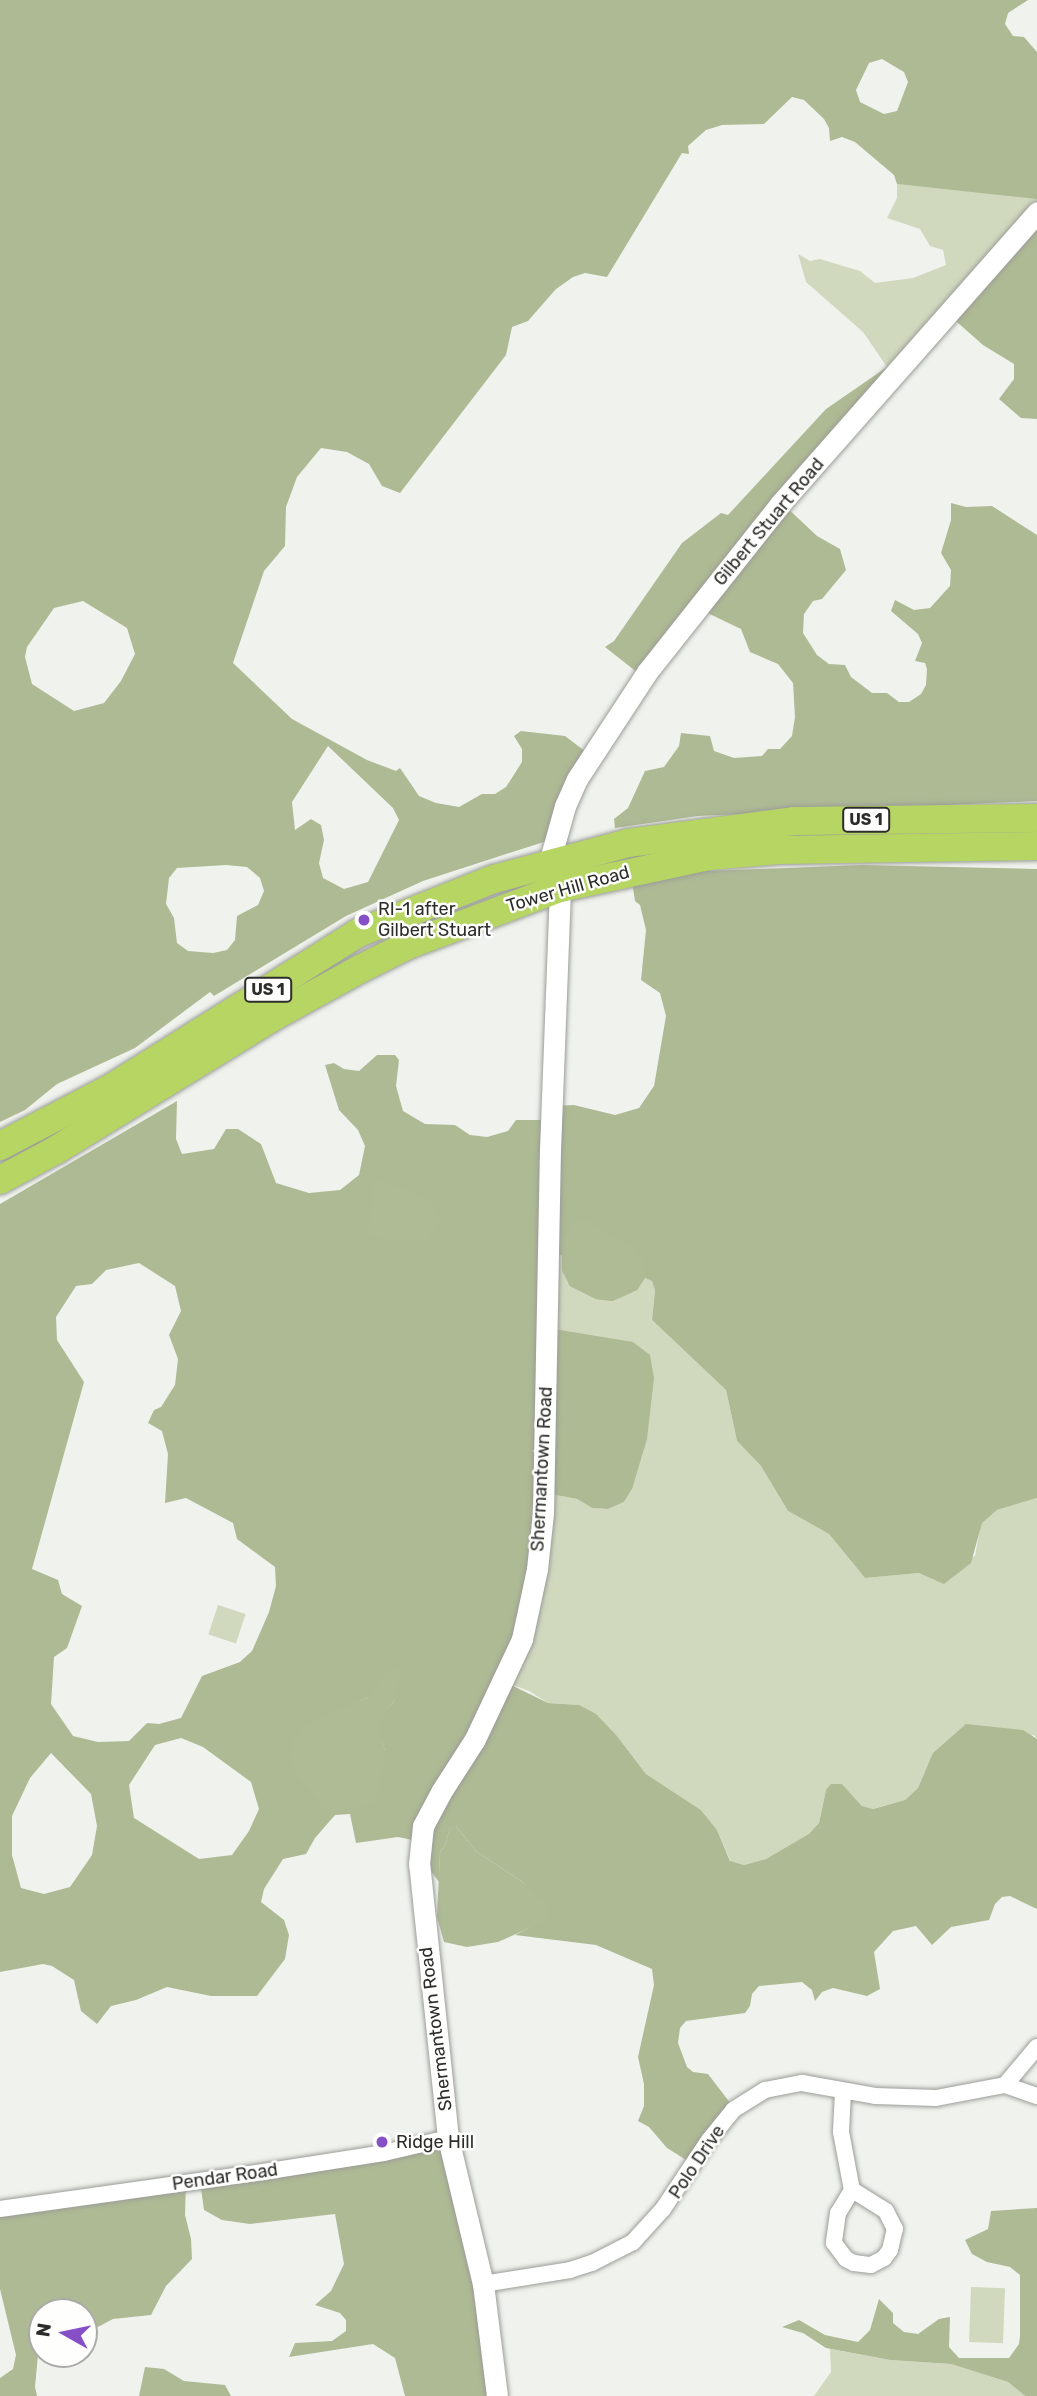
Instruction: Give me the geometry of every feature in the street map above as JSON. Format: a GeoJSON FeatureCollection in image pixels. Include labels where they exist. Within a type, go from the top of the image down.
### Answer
{"type":"FeatureCollection","features":[{"type":"Feature","properties":{"kind":"highway","name":"Tower Hill Road"},"geometry":{"type":"LineString","coordinates":[[0,1180],[56,1150],[271,1018],[358,970],[628,843],[794,821],[1037,818]]}},
{"type":"Feature","properties":{"kind":"highway","name":"Tower Hill Road"},"geometry":{"type":"LineString","coordinates":[[0,1146],[111,1088],[358,933],[495,878],[555,876],[709,856],[779,850],[1037,846]]}},
{"type":"Feature","properties":{"kind":"street","name":"Gilbert Stuart Road"},"geometry":{"type":"LineString","coordinates":[[555,876],[565,806],[577,779],[647,672],[780,505],[1037,212]]}},
{"type":"Feature","properties":{"kind":"street","name":"Shermantown Road"},"geometry":{"type":"LineString","coordinates":[[497,2396],[483,2284],[448,2138],[419,1864],[423,1826],[475,1739],[523,1639],[537,1569],[543,1513],[555,876]]}},
{"type":"Feature","properties":{"kind":"street"},"geometry":{"type":"LineString","coordinates":[[1004,2085],[1037,2047]]}},
{"type":"Feature","properties":{"kind":"street","name":"Polo Drive"},"geometry":{"type":"LineString","coordinates":[[483,2284],[570,2270],[592,2263],[633,2242],[677,2192],[709,2140],[733,2110],[765,2090],[802,2083],[844,2092],[936,2098],[1004,2085],[1037,2096]]}},
{"type":"Feature","properties":{"kind":"street"},"geometry":{"type":"LineString","coordinates":[[844,2092],[841,2132],[852,2190],[838,2213],[834,2244],[846,2259],[871,2265],[884,2258],[891,2250],[895,2230],[887,2210],[852,2190]]}},
{"type":"Feature","properties":{"kind":"street","name":"Pendar Road"},"geometry":{"type":"LineString","coordinates":[[0,2209],[290,2168],[384,2153],[448,2138]]}},
{"type":"Feature","properties":{"kind":"shaded area"},"geometry":{"type":"Polygon","coordinates":[[[0,0],[1028,0],[1008,13],[1005,24],[1013,36],[1024,37],[1037,52],[1037,199],[897,184],[894,175],[855,142],[842,137],[830,141],[829,128],[824,119],[804,100],[792,97],[764,124],[722,125],[706,130],[688,146],[689,154],[682,153],[607,277],[585,273],[573,277],[556,289],[528,321],[512,327],[506,355],[400,493],[382,486],[369,464],[347,452],[321,448],[297,477],[286,507],[285,546],[264,571],[233,663],[292,719],[367,760],[396,771],[400,768],[419,796],[436,803],[459,807],[482,794],[495,794],[506,787],[522,762],[522,749],[514,736],[521,731],[565,736],[590,755],[556,838],[423,881],[346,916],[214,996],[210,992],[135,1048],[57,1084],[25,1110],[0,1122],[0,0]],[[882,59],[869,63],[856,90],[860,102],[884,114],[897,111],[908,82],[904,72],[882,59]],[[83,601],[54,608],[27,647],[25,657],[32,684],[74,711],[104,703],[121,681],[135,654],[127,628],[83,601]],[[328,746],[292,802],[295,830],[311,819],[321,825],[324,840],[319,863],[323,878],[344,889],[368,882],[399,820],[393,808],[328,746]],[[226,865],[177,868],[169,878],[166,904],[174,918],[177,943],[188,951],[213,953],[227,950],[235,940],[237,916],[258,905],[264,891],[260,878],[247,867],[226,865]]]}},
{"type":"Feature","properties":{"kind":"shaded area"},"geometry":{"type":"Polygon","coordinates":[[[897,184],[1037,198],[1037,210],[887,367],[863,332],[806,282],[798,254],[810,261],[820,259],[860,271],[875,283],[913,278],[946,265],[943,250],[930,246],[920,229],[887,218],[897,198],[897,184]]]}},
{"type":"Feature","properties":{"kind":"shaded area"},"geometry":{"type":"Polygon","coordinates":[[[1037,210],[1037,419],[1021,418],[999,399],[1014,379],[1014,364],[983,345],[949,315],[1037,210]]]}},
{"type":"Feature","properties":{"kind":"shaded area"},"geometry":{"type":"Polygon","coordinates":[[[916,347],[782,503],[817,536],[840,549],[846,570],[822,599],[813,601],[804,614],[803,633],[817,655],[829,664],[845,665],[851,677],[872,693],[887,693],[899,702],[909,702],[921,694],[926,685],[925,663],[915,661],[922,643],[918,634],[891,611],[895,600],[914,610],[930,608],[950,586],[951,570],[941,553],[951,520],[951,503],[966,507],[992,506],[1037,535],[1037,801],[698,816],[615,828],[614,819],[628,808],[645,771],[664,767],[679,746],[681,733],[710,736],[714,751],[734,758],[762,756],[768,749],[780,749],[792,736],[795,717],[793,683],[778,664],[750,652],[741,629],[697,608],[643,677],[605,647],[614,641],[682,543],[721,513],[728,515],[826,409],[916,347]]]}},
{"type":"Feature","properties":{"kind":"shaded area"},"geometry":{"type":"Polygon","coordinates":[[[862,865],[1037,869],[1037,1498],[997,1510],[982,1523],[971,1563],[944,1584],[919,1573],[865,1578],[829,1534],[788,1511],[761,1466],[737,1441],[726,1390],[652,1320],[655,1290],[652,1281],[645,1278],[637,1290],[613,1301],[596,1299],[570,1286],[562,1270],[562,1255],[558,1255],[548,1328],[633,1342],[650,1355],[654,1378],[647,1439],[632,1489],[624,1502],[608,1509],[592,1508],[577,1499],[545,1493],[505,1682],[548,1703],[579,1705],[596,1714],[646,1774],[701,1810],[717,1830],[730,1861],[744,1865],[766,1859],[809,1834],[819,1823],[826,1790],[831,1784],[842,1784],[862,1806],[873,1809],[905,1800],[918,1788],[933,1753],[966,1724],[1023,1730],[1037,1739],[1037,1909],[1010,1896],[1002,1897],[995,1904],[989,1920],[951,1927],[932,1945],[916,1926],[893,1931],[874,1952],[880,1989],[867,1996],[833,1988],[822,1992],[815,2001],[812,1990],[802,1982],[759,1986],[752,1994],[750,2006],[745,2013],[686,2021],[680,2028],[678,2043],[687,2067],[693,2072],[708,2074],[734,2108],[691,2163],[667,2148],[649,2127],[638,2121],[644,2106],[644,2084],[638,2057],[654,1985],[652,1969],[596,1945],[515,1935],[541,1922],[524,1883],[476,1851],[456,1826],[450,1827],[446,1843],[440,1852],[439,1882],[431,1871],[427,1843],[398,1837],[356,1843],[350,1814],[335,1815],[315,1838],[306,1854],[283,1859],[264,1889],[261,1902],[284,1920],[289,1935],[285,1959],[257,1996],[211,1996],[167,1987],[136,2000],[111,2006],[97,2024],[81,2011],[74,1980],[52,1966],[43,1964],[0,1972],[0,1204],[177,1101],[176,1139],[182,1154],[214,1149],[226,1129],[238,1129],[261,1144],[276,1183],[309,1193],[340,1190],[359,1175],[365,1146],[358,1130],[339,1110],[325,1065],[334,1063],[344,1069],[359,1071],[377,1055],[395,1055],[399,1060],[396,1086],[403,1111],[425,1124],[455,1125],[470,1135],[487,1137],[508,1131],[516,1120],[548,1120],[552,1106],[574,1105],[615,1115],[639,1108],[654,1086],[666,1016],[660,993],[641,980],[646,930],[640,905],[635,901],[631,874],[862,865]],[[139,1263],[106,1270],[92,1284],[76,1286],[56,1317],[57,1340],[84,1382],[32,1569],[58,1580],[62,1594],[82,1606],[67,1648],[54,1657],[51,1704],[73,1736],[98,1742],[129,1741],[147,1723],[159,1724],[181,1718],[202,1676],[240,1662],[252,1651],[269,1612],[276,1586],[275,1567],[237,1539],[233,1523],[186,1498],[165,1503],[168,1454],[162,1431],[148,1423],[154,1410],[161,1407],[175,1385],[178,1359],[169,1335],[181,1311],[175,1286],[139,1263]],[[368,1697],[358,1702],[385,1751],[376,1723],[395,1700],[368,1697]],[[181,1738],[155,1745],[129,1785],[134,1818],[199,1859],[232,1855],[249,1831],[259,1809],[251,1782],[203,1747],[181,1738]],[[51,1753],[30,1778],[12,1816],[12,1855],[21,1888],[44,1894],[70,1887],[92,1855],[97,1826],[91,1794],[51,1753]]]}},
{"type":"Feature","properties":{"kind":"shaded area"},"geometry":{"type":"Polygon","coordinates":[[[375,1180],[409,1189],[432,1202],[440,1220],[428,1241],[398,1242],[368,1234],[375,1180]]]}},
{"type":"Feature","properties":{"kind":"shaded area"},"geometry":{"type":"Polygon","coordinates":[[[576,1220],[591,1222],[635,1250],[644,1262],[645,1278],[637,1290],[613,1301],[596,1299],[570,1286],[562,1270],[562,1255],[570,1228],[576,1220]]]}},
{"type":"Feature","properties":{"kind":"shaded area"},"geometry":{"type":"Polygon","coordinates":[[[558,1255],[562,1255],[562,1270],[613,1301],[637,1290],[645,1278],[652,1281],[655,1289],[652,1320],[726,1390],[737,1441],[761,1466],[788,1511],[829,1534],[865,1578],[919,1573],[975,1556],[981,1523],[997,1510],[1037,1498],[1037,1739],[1034,1735],[934,1753],[918,1788],[905,1800],[872,1809],[862,1806],[842,1784],[826,1790],[819,1823],[809,1835],[766,1859],[744,1865],[731,1862],[717,1830],[701,1810],[646,1774],[617,1736],[579,1705],[548,1703],[529,1691],[505,1682],[545,1493],[577,1499],[592,1508],[608,1509],[624,1502],[632,1489],[572,1333],[548,1328],[558,1255]]]}},
{"type":"Feature","properties":{"kind":"shaded area"},"geometry":{"type":"Polygon","coordinates":[[[218,1605],[246,1614],[236,1643],[208,1634],[218,1605]]]}},
{"type":"Feature","properties":{"kind":"shaded area"},"geometry":{"type":"Polygon","coordinates":[[[396,1667],[400,1674],[395,1700],[377,1723],[385,1751],[379,1793],[372,1804],[349,1812],[327,1810],[296,1776],[290,1762],[292,1743],[303,1726],[368,1697],[390,1668],[396,1667]]]}},
{"type":"Feature","properties":{"kind":"shaded area"},"geometry":{"type":"Polygon","coordinates":[[[450,1826],[456,1826],[476,1851],[524,1883],[546,1904],[548,1914],[541,1923],[498,1942],[467,1947],[444,1942],[437,1917],[440,1852],[446,1843],[450,1826]]]}},
{"type":"Feature","properties":{"kind":"shaded area"},"geometry":{"type":"Polygon","coordinates":[[[455,2139],[501,2396],[405,2396],[395,2358],[373,2344],[289,2357],[295,2343],[332,2341],[346,2331],[346,2320],[340,2313],[315,2305],[331,2291],[344,2264],[335,2214],[250,2224],[222,2220],[204,2210],[200,2181],[455,2139]]]}},
{"type":"Feature","properties":{"kind":"shaded area"},"geometry":{"type":"Polygon","coordinates":[[[186,2183],[185,2215],[191,2239],[192,2259],[166,2286],[151,2315],[113,2319],[98,2327],[98,2298],[28,2298],[28,2368],[37,2368],[37,2396],[0,2396],[0,2378],[13,2369],[16,2355],[0,2289],[0,2210],[186,2183]]]}},
{"type":"Feature","properties":{"kind":"shaded area"},"geometry":{"type":"Polygon","coordinates":[[[1037,2208],[1037,2396],[1025,2396],[1008,2382],[951,2364],[890,2360],[826,2348],[803,2333],[782,2327],[799,2320],[825,2335],[858,2342],[870,2330],[879,2299],[893,2313],[893,2323],[904,2332],[918,2334],[939,2319],[950,2317],[949,2347],[959,2358],[1009,2358],[1019,2344],[1020,2275],[1010,2267],[987,2262],[972,2254],[965,2240],[988,2229],[991,2211],[1037,2208]]]}},
{"type":"Feature","properties":{"kind":"shaded area"},"geometry":{"type":"Polygon","coordinates":[[[971,2287],[1005,2288],[1003,2343],[969,2342],[971,2287]]]}},
{"type":"Feature","properties":{"kind":"shaded area"},"geometry":{"type":"Polygon","coordinates":[[[830,2349],[890,2360],[951,2364],[1008,2382],[1025,2396],[814,2396],[831,2372],[830,2349]]]}},
{"type":"Feature","properties":{"kind":"shaded area"},"geometry":{"type":"Polygon","coordinates":[[[145,2367],[164,2369],[184,2381],[225,2385],[231,2396],[139,2396],[145,2367]]]}},
{"type":"Feature","properties":{"kind":"place","name":"RI-1 after Gilbert Stuart"},"geometry":{"type":"Point","coordinates":[364,920]}},
{"type":"Feature","properties":{"kind":"place","name":"Ridge Hill"},"geometry":{"type":"Point","coordinates":[382,2142]}}]}
